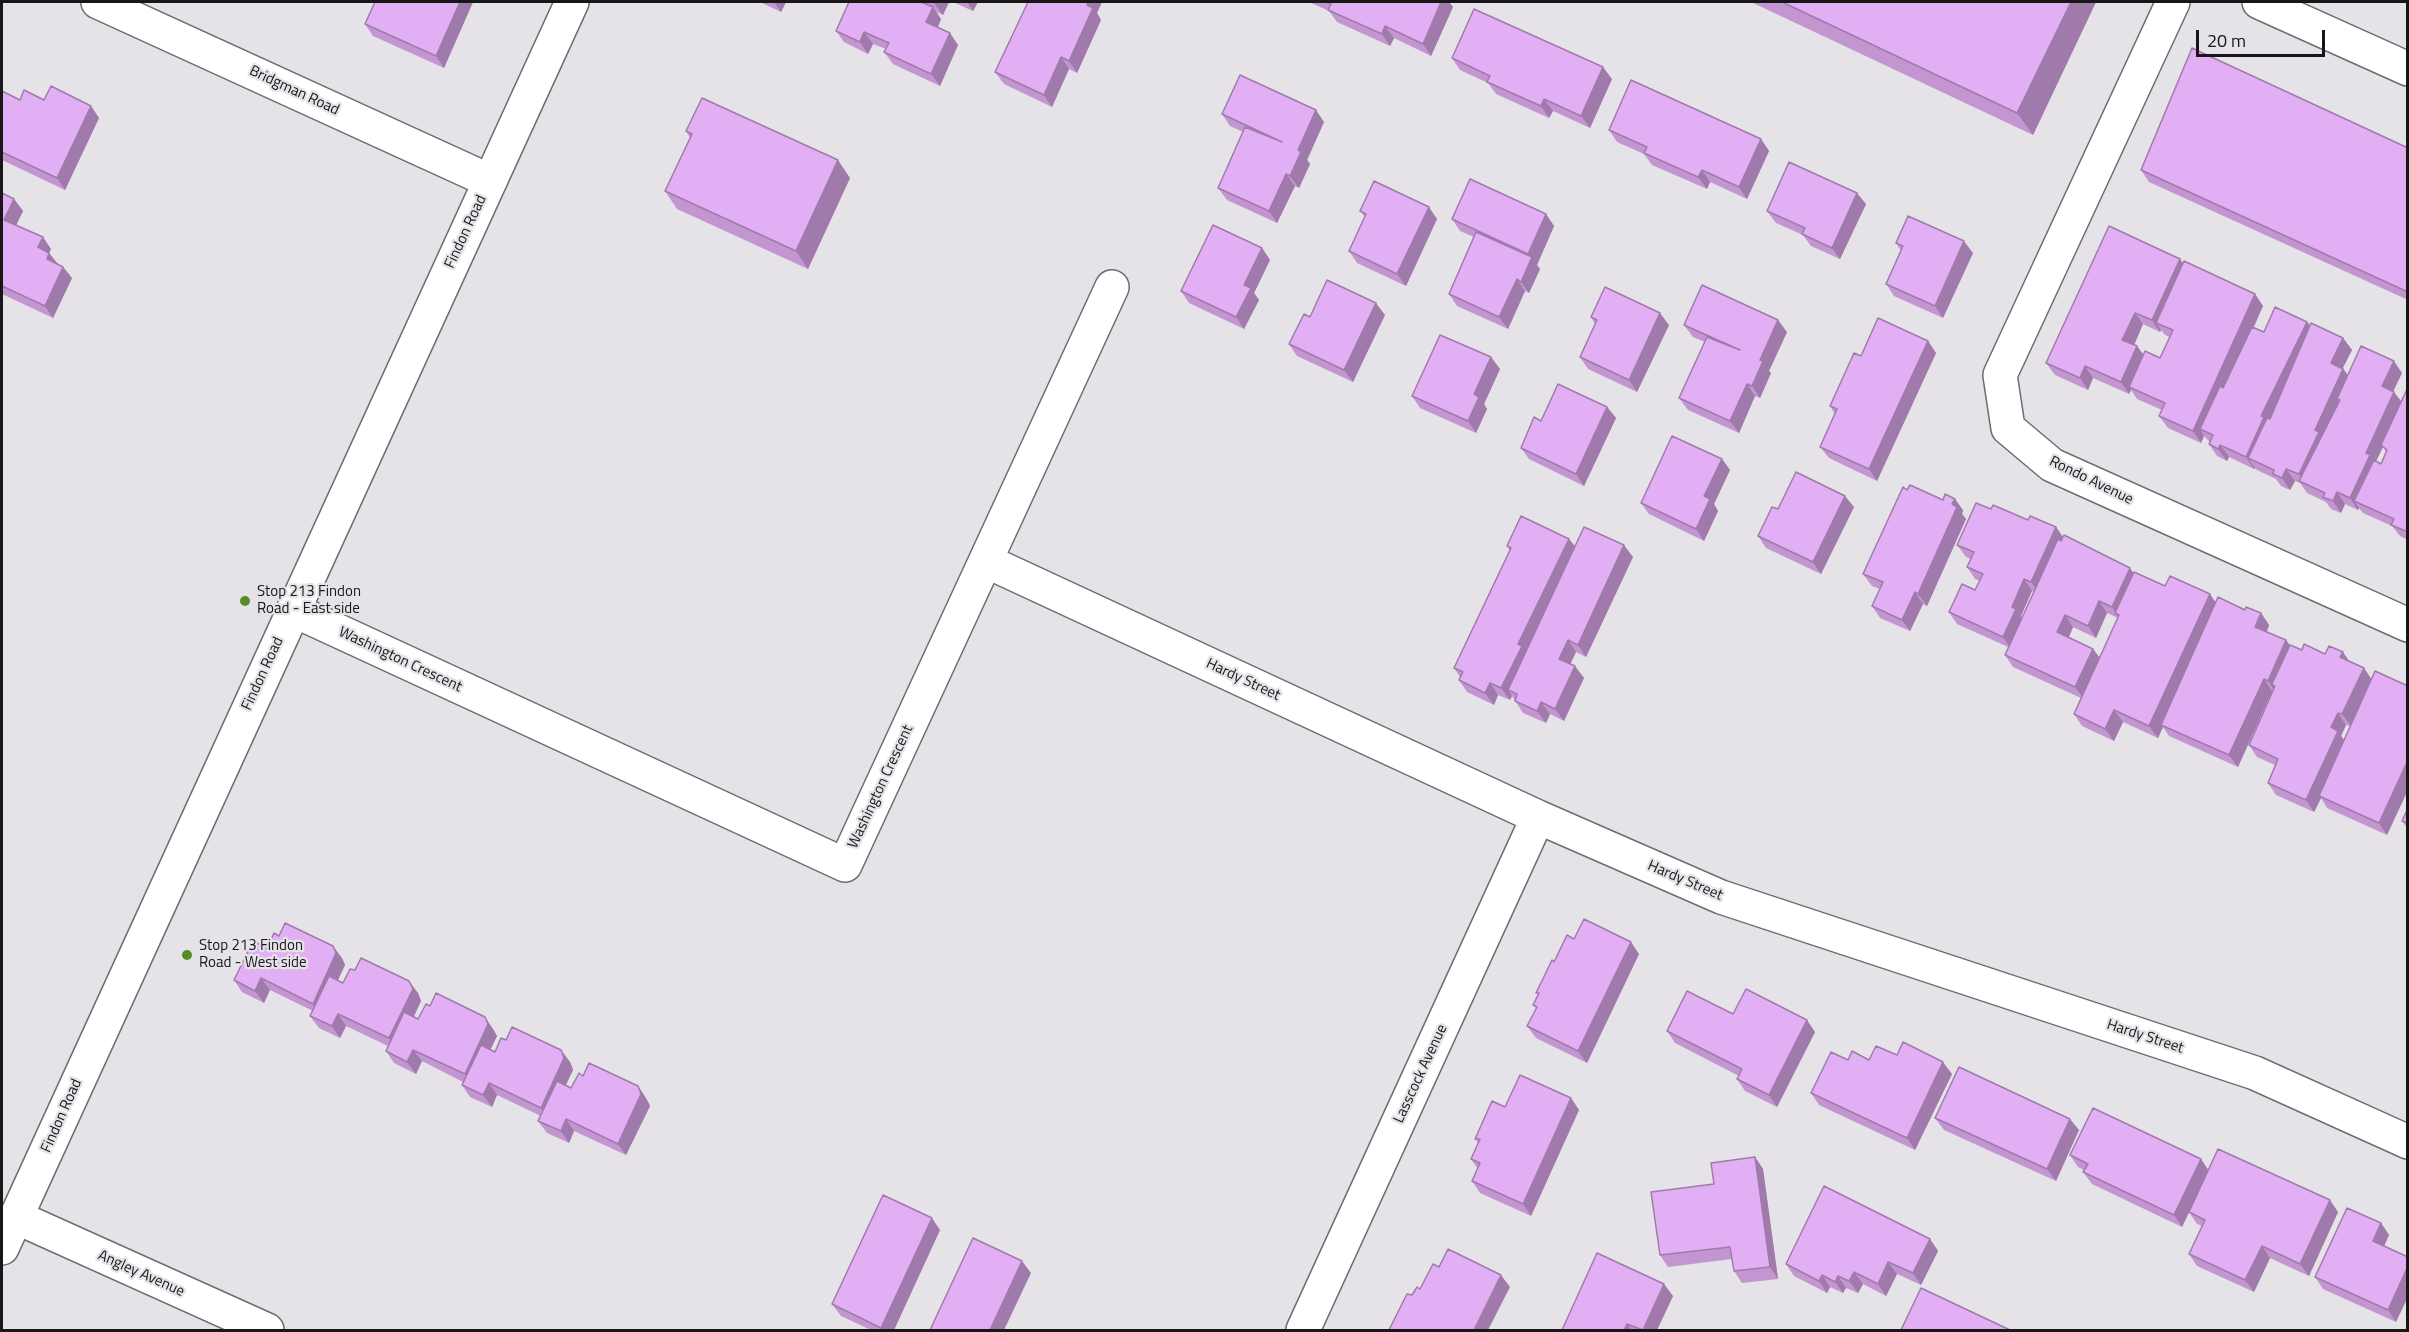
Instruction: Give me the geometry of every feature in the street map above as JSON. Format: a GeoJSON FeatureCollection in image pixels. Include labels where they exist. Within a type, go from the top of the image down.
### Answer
{"type":"FeatureCollection","features":[{"type":"Feature","properties":{"kind":"street","name":"Bridgman Road"},"geometry":{"type":"LineString","coordinates":[[98,2],[490,181]]}},
{"type":"Feature","properties":{"kind":"street","name":"Findon Road"},"geometry":{"type":"LineString","coordinates":[[2,1248],[572,2]]}},
{"type":"Feature","properties":{"kind":"street","name":"Rondo Avenue"},"geometry":{"type":"LineString","coordinates":[[2173,2],[2000,375],[2008,428],[2052,465],[2408,625]]}},
{"type":"Feature","properties":{"kind":"street"},"geometry":{"type":"LineString","coordinates":[[2259,2],[2408,69]]}},
{"type":"Feature","properties":{"kind":"street","name":"Washington Crescent"},"geometry":{"type":"LineString","coordinates":[[293,610],[845,865],[1112,287]]}},
{"type":"Feature","properties":{"kind":"street","name":"Hardy Street"},"geometry":{"type":"LineString","coordinates":[[986,561],[1538,817],[1721,897],[2255,1073],[2408,1142]]}},
{"type":"Feature","properties":{"kind":"street","name":"Lasscock Avenue"},"geometry":{"type":"LineString","coordinates":[[1303,1330],[1538,817]]}},
{"type":"Feature","properties":{"kind":"street","name":"Angley Avenue"},"geometry":{"type":"LineString","coordinates":[[16,1217],[267,1330]]}},
{"type":"Feature","properties":{"kind":"building"},"geometry":{"type":"Polygon","coordinates":[[[375,2],[460,2],[436,56],[365,24],[375,2]]]}},
{"type":"Feature","properties":{"kind":"building"},"geometry":{"type":"Polygon","coordinates":[[[849,2],[921,2],[933,7],[926,22],[950,33],[931,74],[884,52],[889,43],[864,32],[860,42],[836,31],[849,2]]]}},
{"type":"Feature","properties":{"kind":"building"},"geometry":{"type":"Polygon","coordinates":[[[1028,2],[1088,2],[1087,5],[1093,8],[1069,61],[1061,57],[1044,95],[995,72],[1028,2]]]}},
{"type":"Feature","properties":{"kind":"building"},"geometry":{"type":"Polygon","coordinates":[[[1326,2],[1441,2],[1423,44],[1385,26],[1382,34],[1328,10],[1331,4],[1326,2]]]}},
{"type":"Feature","properties":{"kind":"building"},"geometry":{"type":"Polygon","coordinates":[[[1782,2],[2071,2],[2017,113],[1782,2]]]}},
{"type":"Feature","properties":{"kind":"building"},"geometry":{"type":"Polygon","coordinates":[[[1474,9],[1603,67],[1581,116],[1544,99],[1541,106],[1487,82],[1490,76],[1452,58],[1474,9]]]}},
{"type":"Feature","properties":{"kind":"building"},"geometry":{"type":"Polygon","coordinates":[[[2192,48],[2408,148],[2408,292],[2141,170],[2192,48]]]}},
{"type":"Feature","properties":{"kind":"building"},"geometry":{"type":"Polygon","coordinates":[[[1240,75],[1316,110],[1298,150],[1301,152],[1290,176],[1286,174],[1269,211],[1218,188],[1245,127],[1282,142],[1222,114],[1240,75]]]}},
{"type":"Feature","properties":{"kind":"building"},"geometry":{"type":"Polygon","coordinates":[[[1631,80],[1761,139],[1739,187],[1702,170],[1698,177],[1644,153],[1647,147],[1609,130],[1631,80]]]}},
{"type":"Feature","properties":{"kind":"building"},"geometry":{"type":"Polygon","coordinates":[[[51,86],[91,106],[57,178],[2,152],[2,91],[20,100],[24,90],[44,100],[51,86]]]}},
{"type":"Feature","properties":{"kind":"building"},"geometry":{"type":"Polygon","coordinates":[[[702,98],[838,160],[796,251],[665,191],[692,134],[686,131],[702,98]]]}},
{"type":"Feature","properties":{"kind":"building"},"geometry":{"type":"Polygon","coordinates":[[[1789,162],[1857,193],[1832,248],[1802,234],[1805,228],[1767,211],[1789,162]]]}},
{"type":"Feature","properties":{"kind":"building"},"geometry":{"type":"Polygon","coordinates":[[[1470,179],[1546,214],[1528,254],[1452,219],[1470,179]]]}},
{"type":"Feature","properties":{"kind":"building"},"geometry":{"type":"Polygon","coordinates":[[[1374,181],[1429,207],[1397,274],[1349,251],[1366,214],[1360,211],[1374,181]]]}},
{"type":"Feature","properties":{"kind":"building"},"geometry":{"type":"Polygon","coordinates":[[[2,193],[14,199],[4,220],[43,237],[38,247],[49,253],[47,259],[63,267],[45,306],[2,286],[2,193]]]}},
{"type":"Feature","properties":{"kind":"building"},"geometry":{"type":"Polygon","coordinates":[[[1908,216],[1964,241],[1935,306],[1886,284],[1903,246],[1896,243],[1908,216]]]}},
{"type":"Feature","properties":{"kind":"building"},"geometry":{"type":"Polygon","coordinates":[[[1213,225],[1262,248],[1244,285],[1251,288],[1236,317],[1181,291],[1213,225]]]}},
{"type":"Feature","properties":{"kind":"building"},"geometry":{"type":"Polygon","coordinates":[[[2109,226],[2180,259],[2152,320],[2135,313],[2122,340],[2137,346],[2121,382],[2085,366],[2080,378],[2046,363],[2109,226]]]}},
{"type":"Feature","properties":{"kind":"building"},"geometry":{"type":"Polygon","coordinates":[[[1476,232],[1532,257],[1521,282],[1517,279],[1499,317],[1449,294],[1476,232]]]}},
{"type":"Feature","properties":{"kind":"building"},"geometry":{"type":"Polygon","coordinates":[[[2184,261],[2255,294],[2193,431],[2159,416],[2165,403],[2129,387],[2145,351],[2160,358],[2173,330],[2156,323],[2184,261]]]}},
{"type":"Feature","properties":{"kind":"building"},"geometry":{"type":"Polygon","coordinates":[[[1327,280],[1376,303],[1344,370],[1289,344],[1304,314],[1310,317],[1327,280]]]}},
{"type":"Feature","properties":{"kind":"building"},"geometry":{"type":"Polygon","coordinates":[[[1702,285],[1778,320],[1760,360],[1763,361],[1752,386],[1747,384],[1730,421],[1679,398],[1707,337],[1740,350],[1684,325],[1702,285]]]}},
{"type":"Feature","properties":{"kind":"building"},"geometry":{"type":"Polygon","coordinates":[[[1605,287],[1660,313],[1629,380],[1580,357],[1597,320],[1591,317],[1605,287]]]}},
{"type":"Feature","properties":{"kind":"building"},"geometry":{"type":"Polygon","coordinates":[[[2275,307],[2307,322],[2261,416],[2264,417],[2246,457],[2220,445],[2218,449],[2209,444],[2213,435],[2200,429],[2220,386],[2223,388],[2252,327],[2264,332],[2275,307]]]}},
{"type":"Feature","properties":{"kind":"building"},"geometry":{"type":"Polygon","coordinates":[[[1878,318],[1928,341],[1869,469],[1820,447],[1837,409],[1830,406],[1854,353],[1861,356],[1878,318]]]}},
{"type":"Feature","properties":{"kind":"building"},"geometry":{"type":"Polygon","coordinates":[[[2311,323],[2343,338],[2331,363],[2343,369],[2315,430],[2319,432],[2299,474],[2286,469],[2282,478],[2273,474],[2274,470],[2248,458],[2267,418],[2270,419],[2311,323]]]}},
{"type":"Feature","properties":{"kind":"building"},"geometry":{"type":"Polygon","coordinates":[[[1440,335],[1491,357],[1474,394],[1479,397],[1468,421],[1412,396],[1440,335]]]}},
{"type":"Feature","properties":{"kind":"building"},"geometry":{"type":"Polygon","coordinates":[[[2361,346],[2394,361],[2382,386],[2394,392],[2366,453],[2370,455],[2350,498],[2337,492],[2333,501],[2323,497],[2325,493],[2299,481],[2340,400],[2337,399],[2361,346]]]}},
{"type":"Feature","properties":{"kind":"building"},"geometry":{"type":"Polygon","coordinates":[[[1558,384],[1607,407],[1576,474],[1521,448],[1534,417],[1541,421],[1558,384]]]}},
{"type":"Feature","properties":{"kind":"building"},"geometry":{"type":"Polygon","coordinates":[[[2408,387],[2408,532],[2391,525],[2394,519],[2354,501],[2374,460],[2381,464],[2387,450],[2381,445],[2408,387]]]}},
{"type":"Feature","properties":{"kind":"building"},"geometry":{"type":"Polygon","coordinates":[[[1672,436],[1722,459],[1704,496],[1710,499],[1696,529],[1641,503],[1672,436]]]}},
{"type":"Feature","properties":{"kind":"building"},"geometry":{"type":"Polygon","coordinates":[[[1796,472],[1845,496],[1813,562],[1758,536],[1772,507],[1778,509],[1796,472]]]}},
{"type":"Feature","properties":{"kind":"building"},"geometry":{"type":"Polygon","coordinates":[[[1910,485],[1943,500],[1945,494],[1955,499],[1952,504],[1957,507],[1918,594],[1915,592],[1902,620],[1872,606],[1883,582],[1863,574],[1903,487],[1907,490],[1910,485]]]}},
{"type":"Feature","properties":{"kind":"building"},"geometry":{"type":"Polygon","coordinates":[[[1976,503],[1991,509],[1993,505],[2028,520],[2030,516],[2056,527],[2031,582],[2024,579],[2012,607],[2016,609],[2003,637],[1949,612],[1962,584],[1975,590],[1983,574],[1967,567],[1974,552],[1957,545],[1976,503]]]}},
{"type":"Feature","properties":{"kind":"building"},"geometry":{"type":"Polygon","coordinates":[[[1521,516],[1569,539],[1518,644],[1522,646],[1501,688],[1490,683],[1485,693],[1459,680],[1463,672],[1454,668],[1511,548],[1507,546],[1521,516]]]}},
{"type":"Feature","properties":{"kind":"building"},"geometry":{"type":"Polygon","coordinates":[[[1584,527],[1624,545],[1578,645],[1568,640],[1559,659],[1575,666],[1555,709],[1541,702],[1537,711],[1515,701],[1517,694],[1508,690],[1584,527]]]}},
{"type":"Feature","properties":{"kind":"building"},"geometry":{"type":"Polygon","coordinates":[[[2064,535],[2130,568],[2112,607],[2099,601],[2088,626],[2065,615],[2057,632],[2093,649],[2075,687],[2005,655],[2058,539],[2061,541],[2064,535]]]}},
{"type":"Feature","properties":{"kind":"building"},"geometry":{"type":"Polygon","coordinates":[[[2134,572],[2165,586],[2170,576],[2210,594],[2149,726],[2114,710],[2105,729],[2074,714],[2119,615],[2115,613],[2134,572]]]}},
{"type":"Feature","properties":{"kind":"building"},"geometry":{"type":"Polygon","coordinates":[[[2218,597],[2245,610],[2246,607],[2261,613],[2255,627],[2286,640],[2268,681],[2264,679],[2229,755],[2161,725],[2218,597]]]}},
{"type":"Feature","properties":{"kind":"building"},"geometry":{"type":"Polygon","coordinates":[[[2304,644],[2325,654],[2329,646],[2343,652],[2340,657],[2364,668],[2342,714],[2338,713],[2331,727],[2338,731],[2306,800],[2268,783],[2278,759],[2249,745],[2275,686],[2272,684],[2290,645],[2302,650],[2304,644]]]}},
{"type":"Feature","properties":{"kind":"building"},"geometry":{"type":"Polygon","coordinates":[[[2375,671],[2408,686],[2408,760],[2379,823],[2319,796],[2375,671]]]}},
{"type":"Feature","properties":{"kind":"building"},"geometry":{"type":"Polygon","coordinates":[[[2408,808],[2408,823],[2402,821],[2408,808]]]}},
{"type":"Feature","properties":{"kind":"building"},"geometry":{"type":"Polygon","coordinates":[[[1584,919],[1631,942],[1578,1051],[1527,1026],[1537,1007],[1533,1005],[1539,993],[1536,993],[1552,960],[1554,962],[1567,935],[1574,939],[1584,919]]]}},
{"type":"Feature","properties":{"kind":"building"},"geometry":{"type":"Polygon","coordinates":[[[285,923],[333,946],[336,953],[313,1004],[261,978],[255,991],[234,980],[253,941],[267,948],[274,933],[279,936],[285,923]]]}},
{"type":"Feature","properties":{"kind":"building"},"geometry":{"type":"Polygon","coordinates":[[[361,958],[409,981],[413,989],[389,1038],[338,1014],[332,1026],[310,1016],[329,976],[343,983],[350,969],[355,970],[361,958]]]}},
{"type":"Feature","properties":{"kind":"building"},"geometry":{"type":"Polygon","coordinates":[[[1746,989],[1807,1020],[1769,1095],[1737,1079],[1742,1069],[1667,1031],[1687,991],[1733,1014],[1746,989]]]}},
{"type":"Feature","properties":{"kind":"building"},"geometry":{"type":"Polygon","coordinates":[[[436,993],[485,1017],[488,1024],[465,1074],[413,1050],[407,1062],[386,1051],[404,1012],[418,1019],[426,1004],[430,1006],[436,993]]]}},
{"type":"Feature","properties":{"kind":"building"},"geometry":{"type":"Polygon","coordinates":[[[512,1027],[561,1050],[564,1058],[541,1108],[489,1083],[483,1095],[462,1085],[481,1045],[495,1052],[501,1038],[506,1040],[512,1027]]]}},
{"type":"Feature","properties":{"kind":"building"},"geometry":{"type":"Polygon","coordinates":[[[1903,1042],[1943,1062],[1907,1138],[1811,1093],[1831,1052],[1848,1060],[1852,1051],[1869,1060],[1876,1046],[1897,1055],[1903,1042]]]}},
{"type":"Feature","properties":{"kind":"building"},"geometry":{"type":"Polygon","coordinates":[[[589,1063],[638,1086],[641,1094],[618,1144],[566,1119],[561,1131],[538,1121],[557,1081],[571,1088],[579,1073],[583,1076],[589,1063]]]}},
{"type":"Feature","properties":{"kind":"building"},"geometry":{"type":"Polygon","coordinates":[[[1959,1067],[2070,1119],[2047,1169],[1935,1118],[1959,1067]]]}},
{"type":"Feature","properties":{"kind":"building"},"geometry":{"type":"Polygon","coordinates":[[[1520,1075],[1571,1098],[1523,1204],[1472,1181],[1480,1163],[1471,1159],[1480,1139],[1475,1139],[1492,1101],[1505,1107],[1520,1075]]]}},
{"type":"Feature","properties":{"kind":"building"},"geometry":{"type":"Polygon","coordinates":[[[2093,1108],[2201,1159],[2174,1215],[2083,1172],[2088,1164],[2070,1155],[2093,1108]]]}},
{"type":"Feature","properties":{"kind":"building"},"geometry":{"type":"Polygon","coordinates":[[[2218,1149],[2330,1200],[2300,1264],[2262,1246],[2245,1280],[2189,1254],[2205,1220],[2189,1212],[2218,1149]]]}},
{"type":"Feature","properties":{"kind":"building"},"geometry":{"type":"Polygon","coordinates":[[[1755,1157],[1770,1267],[1734,1271],[1730,1247],[1660,1255],[1651,1192],[1714,1184],[1711,1163],[1755,1157]]]}},
{"type":"Feature","properties":{"kind":"building"},"geometry":{"type":"Polygon","coordinates":[[[1824,1186],[1930,1239],[1913,1273],[1888,1262],[1878,1284],[1854,1272],[1849,1281],[1838,1276],[1835,1282],[1822,1275],[1819,1281],[1786,1264],[1824,1186]]]}},
{"type":"Feature","properties":{"kind":"building"},"geometry":{"type":"Polygon","coordinates":[[[883,1195],[932,1218],[881,1328],[832,1304],[883,1195]]]}},
{"type":"Feature","properties":{"kind":"building"},"geometry":{"type":"Polygon","coordinates":[[[2347,1208],[2381,1223],[2373,1241],[2408,1257],[2408,1266],[2388,1310],[2315,1277],[2347,1208]]]}},
{"type":"Feature","properties":{"kind":"building"},"geometry":{"type":"Polygon","coordinates":[[[973,1238],[1022,1261],[990,1330],[930,1330],[973,1238]]]}},
{"type":"Feature","properties":{"kind":"building"},"geometry":{"type":"Polygon","coordinates":[[[1448,1249],[1501,1275],[1474,1330],[1389,1330],[1407,1294],[1412,1295],[1417,1287],[1420,1289],[1433,1264],[1439,1267],[1448,1249]]]}},
{"type":"Feature","properties":{"kind":"building"},"geometry":{"type":"Polygon","coordinates":[[[1597,1253],[1664,1284],[1643,1330],[1627,1324],[1624,1330],[1562,1330],[1597,1253]]]}},
{"type":"Feature","properties":{"kind":"building"},"geometry":{"type":"Polygon","coordinates":[[[1921,1288],[2010,1330],[1901,1330],[1921,1288]]]}},
{"type":"Feature","properties":{"kind":"place","name":"Stop 213 Findon Road - East side"},"geometry":{"type":"Point","coordinates":[245,601]}},
{"type":"Feature","properties":{"kind":"place","name":"Stop 213 Findon Road - West side"},"geometry":{"type":"Point","coordinates":[187,955]}}]}
